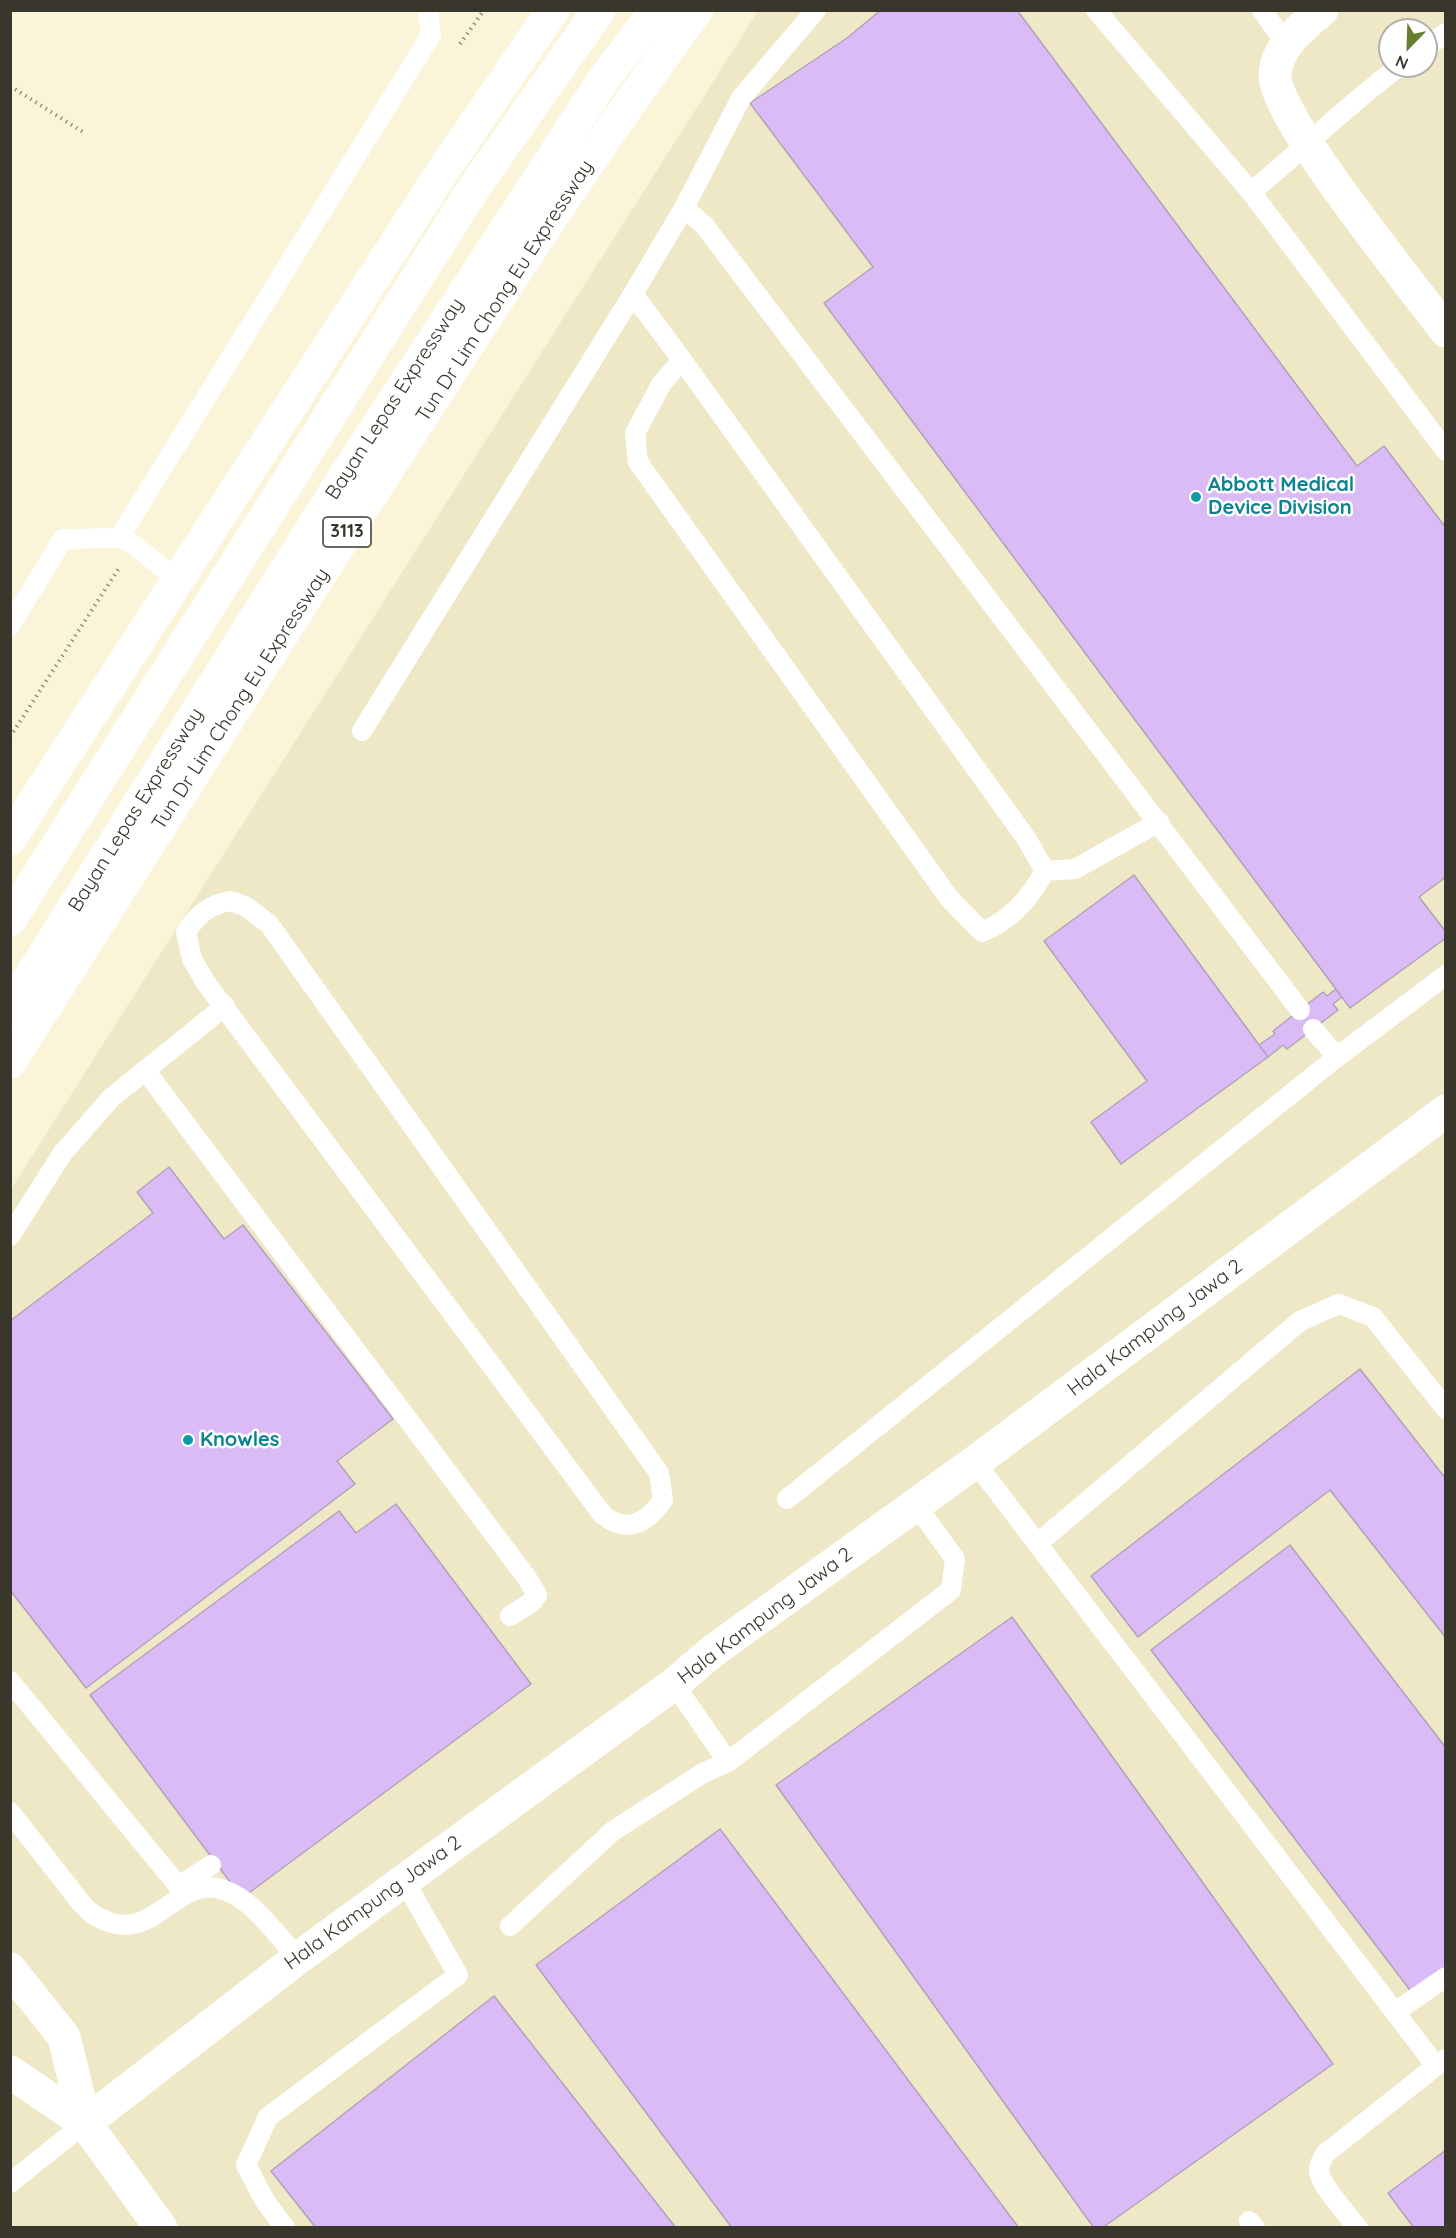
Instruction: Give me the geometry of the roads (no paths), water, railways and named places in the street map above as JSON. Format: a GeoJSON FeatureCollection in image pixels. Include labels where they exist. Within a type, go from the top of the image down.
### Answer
{"type":"FeatureCollection","features":[{"type":"Feature","properties":{"kind":"main road"},"geometry":{"type":"LineString","coordinates":[[10,839],[444,170],[553,10]]}},
{"type":"Feature","properties":{"kind":"main road"},"geometry":{"type":"LineString","coordinates":[[10,920],[474,188],[599,10]]}},
{"type":"Feature","properties":{"kind":"main road","name":"Bayan Lepas Expressway"},"geometry":{"type":"LineString","coordinates":[[10,1009],[379,423],[606,76],[657,10]]}},
{"type":"Feature","properties":{"kind":"main road","name":"Tun Dr Lim Chong Eu Expressway"},"geometry":{"type":"LineString","coordinates":[[10,1062],[268,655],[533,245],[635,93],[697,10]]}},
{"type":"Feature","properties":{"kind":"main road"},"geometry":{"type":"LineString","coordinates":[[1322,10],[1286,44],[1275,75],[1278,94],[1307,146],[1446,331]]}},
{"type":"Feature","properties":{"kind":"main road","name":"Hala Kampung Jawa 2"},"geometry":{"type":"LineString","coordinates":[[85,2123],[298,1958],[674,1684],[713,1651],[975,1462],[1446,1111]]}},
{"type":"Feature","properties":{"kind":"main road"},"geometry":{"type":"LineString","coordinates":[[10,1969],[63,2037],[85,2123]]}},
{"type":"Feature","properties":{"kind":"main road"},"geometry":{"type":"LineString","coordinates":[[10,2073],[85,2123],[161,2228]]}},
{"type":"Feature","properties":{"kind":"lane"},"geometry":{"type":"LineString","coordinates":[[119,538],[431,35],[428,10]]}},
{"type":"Feature","properties":{"kind":"lane"},"geometry":{"type":"LineString","coordinates":[[362,731],[633,294],[684,207],[741,98],[816,10]]}},
{"type":"Feature","properties":{"kind":"lane"},"geometry":{"type":"LineString","coordinates":[[1096,10],[1251,192],[1446,451]]}},
{"type":"Feature","properties":{"kind":"lane"},"geometry":{"type":"LineString","coordinates":[[1262,10],[1286,44]]}},
{"type":"Feature","properties":{"kind":"lane"},"geometry":{"type":"LineString","coordinates":[[1251,192],[1383,78]]}},
{"type":"Feature","properties":{"kind":"lane"},"geometry":{"type":"LineString","coordinates":[[684,207],[704,225],[1300,1010]]}},
{"type":"Feature","properties":{"kind":"lane"},"geometry":{"type":"LineString","coordinates":[[633,294],[1026,838],[1045,871]]}},
{"type":"Feature","properties":{"kind":"lane"},"geometry":{"type":"LineString","coordinates":[[682,360],[662,383],[635,433],[638,462],[949,898],[982,932],[997,926],[1018,910],[1034,891],[1045,871]]}},
{"type":"Feature","properties":{"kind":"lane"},"geometry":{"type":"LineString","coordinates":[[10,626],[63,539],[119,538],[134,545],[179,580]]}},
{"type":"Feature","properties":{"kind":"lane"},"geometry":{"type":"LineString","coordinates":[[1045,871],[1075,869],[1159,822]]}},
{"type":"Feature","properties":{"kind":"lane"},"geometry":{"type":"LineString","coordinates":[[230,901],[245,906],[270,924],[659,1473],[663,1500],[655,1511],[633,1526],[612,1522],[603,1515],[225,1006],[192,959],[186,932],[195,917],[212,904],[230,901]]}},
{"type":"Feature","properties":{"kind":"lane"},"geometry":{"type":"LineString","coordinates":[[787,1499],[1337,1057],[1446,975]]}},
{"type":"Feature","properties":{"kind":"lane"},"geometry":{"type":"LineString","coordinates":[[10,1236],[62,1154],[111,1098],[225,1006]]}},
{"type":"Feature","properties":{"kind":"lane"},"geometry":{"type":"LineString","coordinates":[[1313,1029],[1337,1057]]}},
{"type":"Feature","properties":{"kind":"lane"},"geometry":{"type":"LineString","coordinates":[[145,1070],[527,1578],[537,1594],[532,1602],[510,1616]]}},
{"type":"Feature","properties":{"kind":"lane"},"geometry":{"type":"LineString","coordinates":[[1037,1544],[1300,1321],[1339,1304],[1373,1317],[1446,1409]]}},
{"type":"Feature","properties":{"kind":"lane"},"geometry":{"type":"LineString","coordinates":[[975,1462],[1395,2012],[1441,2062],[1324,2154],[1319,2173],[1358,2228]]}},
{"type":"Feature","properties":{"kind":"lane"},"geometry":{"type":"LineString","coordinates":[[510,1926],[613,1831],[703,1773],[728,1762],[951,1590],[955,1559],[916,1505]]}},
{"type":"Feature","properties":{"kind":"lane"},"geometry":{"type":"LineString","coordinates":[[10,1682],[182,1890]]}},
{"type":"Feature","properties":{"kind":"lane"},"geometry":{"type":"LineString","coordinates":[[674,1684],[728,1762]]}},
{"type":"Feature","properties":{"kind":"lane"},"geometry":{"type":"LineString","coordinates":[[10,1812],[93,1914],[121,1926],[136,1926],[211,1865]]}},
{"type":"Feature","properties":{"kind":"lane"},"geometry":{"type":"LineString","coordinates":[[285,2228],[265,2201],[246,2165],[268,2117],[458,1975],[404,1880]]}},
{"type":"Feature","properties":{"kind":"lane"},"geometry":{"type":"LineString","coordinates":[[182,1890],[224,1890],[250,1907],[298,1958]]}},
{"type":"Feature","properties":{"kind":"lane"},"geometry":{"type":"LineString","coordinates":[[1395,2012],[1446,1977]]}},
{"type":"Feature","properties":{"kind":"lane"},"geometry":{"type":"LineString","coordinates":[[10,2182],[85,2123]]}},
{"type":"Feature","properties":{"kind":"place","name":"Abbott Medical Device Division"},"geometry":{"type":"Point","coordinates":[1196,497]}},
{"type":"Feature","properties":{"kind":"place","name":"Knowles"},"geometry":{"type":"Point","coordinates":[188,1440]}}]}
